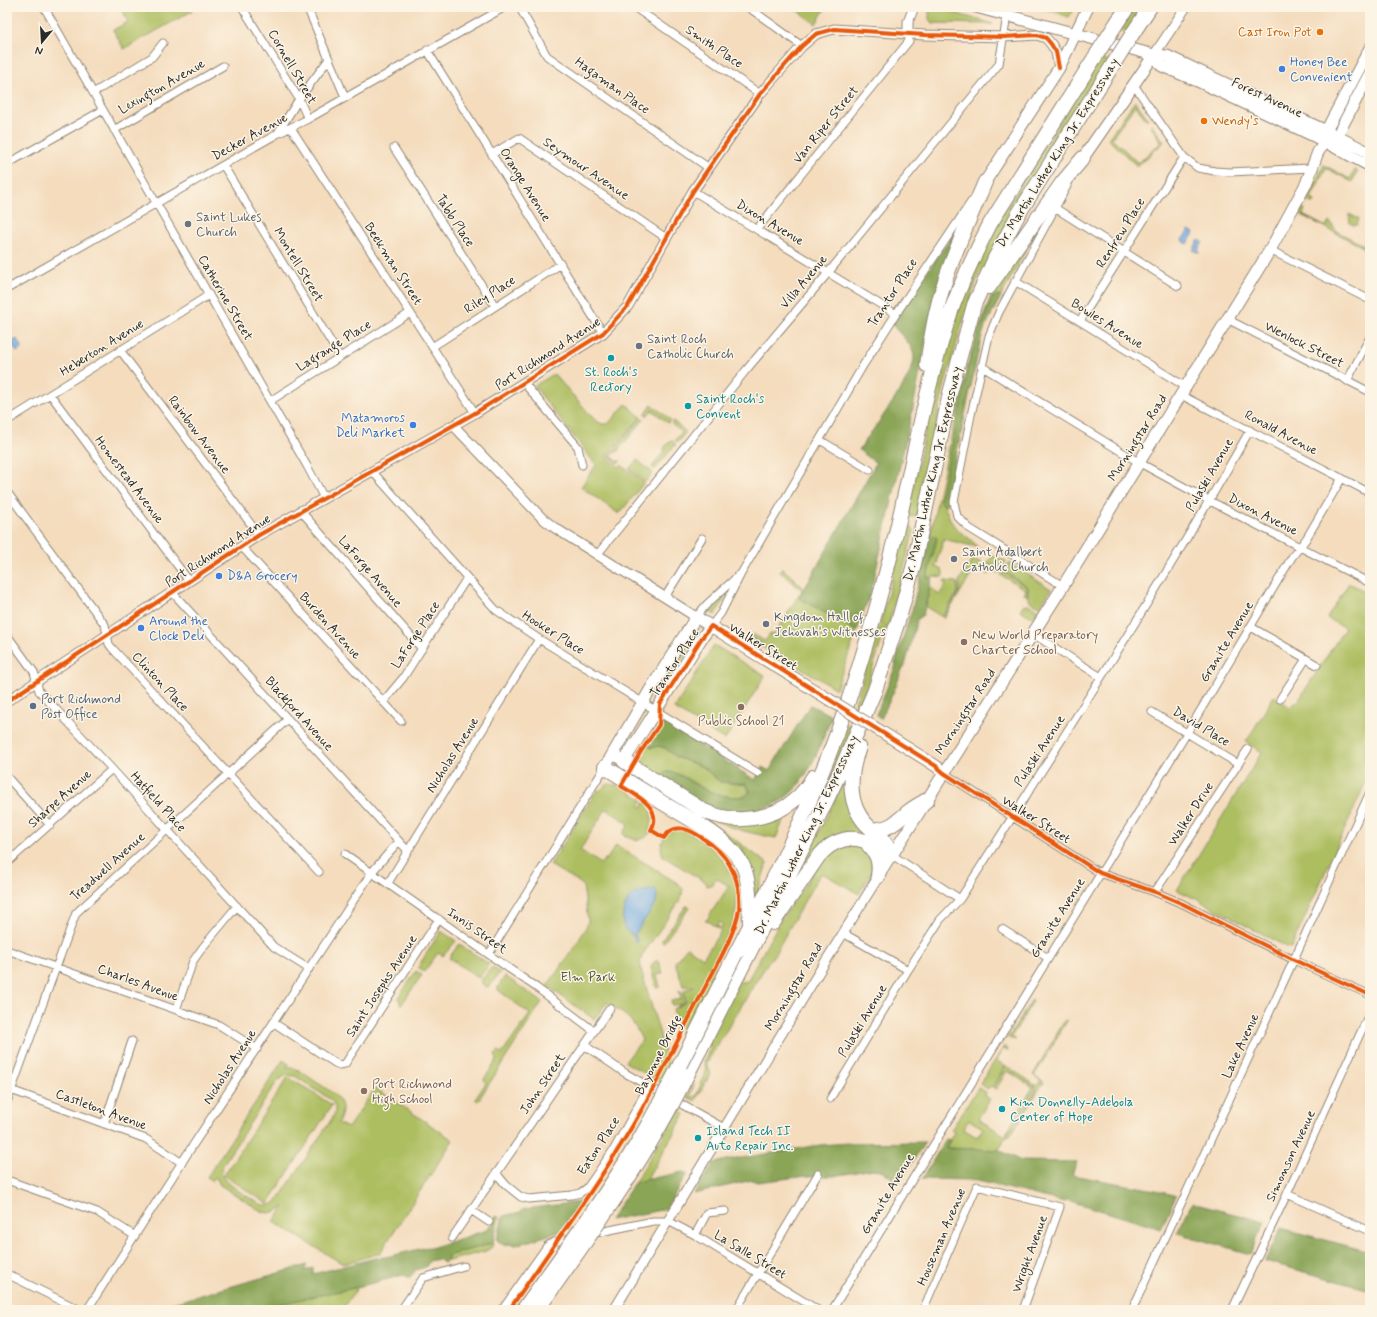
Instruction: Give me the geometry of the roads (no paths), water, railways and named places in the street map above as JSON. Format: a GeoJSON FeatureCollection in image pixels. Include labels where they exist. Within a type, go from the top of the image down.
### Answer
{"type":"FeatureCollection","features":[{"type":"Feature","properties":{"kind":"highway","name":"Dr. Martin Luther King Jr. Expressway"},"geometry":{"type":"LineString","coordinates":[[750,926],[795,833],[830,750],[852,688],[878,603],[911,460],[941,343],[957,294],[981,241],[1003,202],[1128,7]]}},
{"type":"Feature","properties":{"kind":"highway","name":"Dr. Martin Luther King Jr. Expressway"},"geometry":{"type":"LineString","coordinates":[[741,956],[829,796],[875,690],[900,615],[914,564],[949,398],[974,305],[1006,235],[1033,190],[1150,7]]}},
{"type":"Feature","properties":{"kind":"highway"},"geometry":{"type":"LineString","coordinates":[[963,343],[992,283],[1062,183],[1083,158]]}},
{"type":"Feature","properties":{"kind":"highway"},"geometry":{"type":"LineString","coordinates":[[911,460],[918,410],[936,313],[954,254],[985,182]]}},
{"type":"Feature","properties":{"kind":"highway"},"geometry":{"type":"LineString","coordinates":[[875,690],[854,764],[851,783],[853,798],[864,822],[883,839],[892,855]]}},
{"type":"Feature","properties":{"kind":"highway"},"geometry":{"type":"LineString","coordinates":[[618,758],[704,810],[724,817],[748,819],[760,817],[777,811],[795,799],[809,784],[820,763],[830,750]]}},
{"type":"Feature","properties":{"kind":"highway"},"geometry":{"type":"LineString","coordinates":[[605,767],[711,832],[729,846],[739,861],[746,876],[749,892],[750,926]]}},
{"type":"Feature","properties":{"kind":"highway"},"geometry":{"type":"LineString","coordinates":[[872,829],[880,830],[890,827],[927,800]]}},
{"type":"Feature","properties":{"kind":"highway"},"geometry":{"type":"LineString","coordinates":[[741,956],[762,942],[775,920],[823,850],[833,843],[849,838],[861,840],[872,844],[885,854],[892,855]]}},
{"type":"Feature","properties":{"kind":"highway"},"geometry":{"type":"LineString","coordinates":[[861,840],[870,847],[877,856],[879,865],[878,876]]}},
{"type":"Feature","properties":{"kind":"highway","name":"Bayonne Bridge"},"geometry":{"type":"LineString","coordinates":[[537,1310],[604,1215],[643,1156],[682,1086],[741,956],[750,926]]}},
{"type":"Feature","properties":{"kind":"highway","name":"Bayonne Bridge"},"geometry":{"type":"LineString","coordinates":[[523,1310],[601,1199],[637,1143],[741,956]]}},
{"type":"Feature","properties":{"kind":"main road","name":"Forest Avenue"},"geometry":{"type":"LineString","coordinates":[[976,7],[1154,55],[1162,66],[1222,93],[1326,136],[1370,166]]}},
{"type":"Feature","properties":{"kind":"main road","name":"Trantor Place"},"geometry":{"type":"LineString","coordinates":[[985,182],[1059,68],[1088,7]]}},
{"type":"Feature","properties":{"kind":"main road","name":"Morningstar Road"},"geometry":{"type":"LineString","coordinates":[[892,855],[1140,463],[1270,250],[1306,184],[1318,152],[1370,48]]}},
{"type":"Feature","properties":{"kind":"main road"},"geometry":{"type":"LineString","coordinates":[[1083,158],[1154,55]]}},
{"type":"Feature","properties":{"kind":"main road"},"geometry":{"type":"LineString","coordinates":[[1337,136],[1370,74]]}},
{"type":"Feature","properties":{"kind":"main road"},"geometry":{"type":"LineString","coordinates":[[1326,136],[1337,136],[1370,153]]}},
{"type":"Feature","properties":{"kind":"main road","name":"Trantor Place"},"geometry":{"type":"LineString","coordinates":[[618,758],[643,703],[696,617]]}},
{"type":"Feature","properties":{"kind":"main road","name":"Walker Street"},"geometry":{"type":"LineString","coordinates":[[696,617],[936,766],[944,773]]}},
{"type":"Feature","properties":{"kind":"main road","name":"Trantor Place"},"geometry":{"type":"LineString","coordinates":[[605,767],[618,758],[656,711],[700,639],[711,626]]}},
{"type":"Feature","properties":{"kind":"street","name":"Catherine Street"},"geometry":{"type":"LineString","coordinates":[[44,7],[324,498]]}},
{"type":"Feature","properties":{"kind":"street","name":"Cornell Street"},"geometry":{"type":"LineString","coordinates":[[242,7],[299,99],[308,118]]}},
{"type":"Feature","properties":{"kind":"street"},"geometry":{"type":"LineString","coordinates":[[307,7],[345,97]]}},
{"type":"Feature","properties":{"kind":"street","name":"Decker Avenue"},"geometry":{"type":"LineString","coordinates":[[7,289],[277,134],[291,128],[505,7]]}},
{"type":"Feature","properties":{"kind":"street","name":"Hagaman Place"},"geometry":{"type":"LineString","coordinates":[[521,7],[521,10],[546,56],[709,168]]}},
{"type":"Feature","properties":{"kind":"street","name":"Smith Place"},"geometry":{"type":"LineString","coordinates":[[634,7],[760,94]]}},
{"type":"Feature","properties":{"kind":"street"},"geometry":{"type":"LineString","coordinates":[[748,7],[802,46]]}},
{"type":"Feature","properties":{"kind":"street"},"geometry":{"type":"LineString","coordinates":[[908,34],[908,22],[914,7]]}},
{"type":"Feature","properties":{"kind":"street"},"geometry":{"type":"LineString","coordinates":[[1154,55],[1186,7]]}},
{"type":"Feature","properties":{"kind":"street","name":"Villa Avenue"},"geometry":{"type":"LineString","coordinates":[[597,555],[747,369],[828,273],[999,64],[1007,16]]}},
{"type":"Feature","properties":{"kind":"street","name":"Port Richmond Avenue"},"geometry":{"type":"LineString","coordinates":[[7,701],[259,534],[475,413],[603,333],[628,306],[693,191],[760,94],[802,46],[816,34],[834,29],[908,34],[1004,37],[1032,35],[1046,38],[1054,48],[1059,68]]}},
{"type":"Feature","properties":{"kind":"street","name":"Van Riper Street"},"geometry":{"type":"LineString","coordinates":[[757,229],[909,41],[908,34]]}},
{"type":"Feature","properties":{"kind":"street"},"geometry":{"type":"LineString","coordinates":[[93,93],[152,57],[163,44]]}},
{"type":"Feature","properties":{"kind":"street","name":"Orange Avenue"},"geometry":{"type":"LineString","coordinates":[[427,50],[603,333]]}},
{"type":"Feature","properties":{"kind":"street"},"geometry":{"type":"LineString","coordinates":[[277,134],[299,99],[329,59]]}},
{"type":"Feature","properties":{"kind":"street","name":"Lexington Avenue"},"geometry":{"type":"LineString","coordinates":[[114,130],[223,66]]}},
{"type":"Feature","properties":{"kind":"street"},"geometry":{"type":"LineString","coordinates":[[1134,85],[1184,157],[1198,168],[1230,172],[1311,168]]}},
{"type":"Feature","properties":{"kind":"street","name":"Lexington Avenue"},"geometry":{"type":"LineString","coordinates":[[7,164],[103,110]]}},
{"type":"Feature","properties":{"kind":"street","name":"Beekman Street"},"geometry":{"type":"LineString","coordinates":[[291,128],[475,413]]}},
{"type":"Feature","properties":{"kind":"street","name":"Seymour Avenue"},"geometry":{"type":"LineString","coordinates":[[492,154],[519,138],[666,238]]}},
{"type":"Feature","properties":{"kind":"street","name":"Tabb Place"},"geometry":{"type":"LineString","coordinates":[[394,148],[495,306]]}},
{"type":"Feature","properties":{"kind":"street","name":"Renfrew Place"},"geometry":{"type":"LineString","coordinates":[[1080,321],[1184,157]]}},
{"type":"Feature","properties":{"kind":"street"},"geometry":{"type":"LineString","coordinates":[[1063,586],[969,528],[960,520],[955,511],[954,496],[985,348],[993,324],[1083,158]]}},
{"type":"Feature","properties":{"kind":"street","name":"Montell Street"},"geometry":{"type":"LineString","coordinates":[[223,165],[340,357]]}},
{"type":"Feature","properties":{"kind":"street","name":"Trantor Place"},"geometry":{"type":"LineString","coordinates":[[711,626],[721,613],[742,572],[896,314],[985,182]]}},
{"type":"Feature","properties":{"kind":"street","name":"Dixon Avenue"},"geometry":{"type":"LineString","coordinates":[[693,191],[896,314]]}},
{"type":"Feature","properties":{"kind":"street"},"geometry":{"type":"LineString","coordinates":[[1055,208],[1178,286]]}},
{"type":"Feature","properties":{"kind":"street"},"geometry":{"type":"LineString","coordinates":[[1270,250],[1370,300]]}},
{"type":"Feature","properties":{"kind":"street","name":"Riley Place"},"geometry":{"type":"LineString","coordinates":[[432,347],[561,264]]}},
{"type":"Feature","properties":{"kind":"street","name":"Bowles Avenue"},"geometry":{"type":"LineString","coordinates":[[1015,282],[1080,321],[1183,391]]}},
{"type":"Feature","properties":{"kind":"street","name":"Heberton Avenue"},"geometry":{"type":"LineString","coordinates":[[7,421],[209,295]]}},
{"type":"Feature","properties":{"kind":"street","name":"Lagrange Place"},"geometry":{"type":"LineString","coordinates":[[270,401],[410,313]]}},
{"type":"Feature","properties":{"kind":"street","name":"Wenlock Street"},"geometry":{"type":"LineString","coordinates":[[1227,319],[1370,392]]}},
{"type":"Feature","properties":{"kind":"street"},"geometry":{"type":"LineString","coordinates":[[1348,381],[1370,337]]}},
{"type":"Feature","properties":{"kind":"street","name":"Rainbow Avenue"},"geometry":{"type":"LineString","coordinates":[[120,350],[259,534]]}},
{"type":"Feature","properties":{"kind":"street","name":"Dixon Avenue"},"geometry":{"type":"LineString","coordinates":[[981,366],[1140,463],[1210,501],[1370,583]]}},
{"type":"Feature","properties":{"kind":"street"},"geometry":{"type":"LineString","coordinates":[[524,383],[578,447],[582,465]]}},
{"type":"Feature","properties":{"kind":"street","name":"Ronald Avenue"},"geometry":{"type":"LineString","coordinates":[[1183,391],[1250,430],[1370,493]]}},
{"type":"Feature","properties":{"kind":"street","name":"Homestead Avenue"},"geometry":{"type":"LineString","coordinates":[[50,394],[189,581]]}},
{"type":"Feature","properties":{"kind":"street","name":"Walker Street"},"geometry":{"type":"LineString","coordinates":[[452,425],[542,518],[555,528],[696,617]]}},
{"type":"Feature","properties":{"kind":"street","name":"Pulaski Avenue"},"geometry":{"type":"LineString","coordinates":[[830,1099],[940,920],[960,899],[1101,678],[1210,501],[1250,430]]}},
{"type":"Feature","properties":{"kind":"street"},"geometry":{"type":"LineString","coordinates":[[820,440],[870,470]]}},
{"type":"Feature","properties":{"kind":"street","name":"Hooker Place"},"geometry":{"type":"LineString","coordinates":[[372,471],[496,610],[539,639],[758,773]]}},
{"type":"Feature","properties":{"kind":"street","name":"Granite Avenue"},"geometry":{"type":"LineString","coordinates":[[832,1310],[1187,733],[1292,557],[1300,547],[1342,478]]}},
{"type":"Feature","properties":{"kind":"street","name":"Clinton Place"},"geometry":{"type":"LineString","coordinates":[[7,492],[105,625],[109,644],[112,648],[319,872]]}},
{"type":"Feature","properties":{"kind":"street","name":"LaForge Avenue"},"geometry":{"type":"LineString","coordinates":[[300,510],[422,649]]}},
{"type":"Feature","properties":{"kind":"street"},"geometry":{"type":"LineString","coordinates":[[665,597],[702,538]]}},
{"type":"Feature","properties":{"kind":"street","name":"Burden Avenue"},"geometry":{"type":"LineString","coordinates":[[241,546],[401,721]]}},
{"type":"Feature","properties":{"kind":"street","name":"Trantor Place"},"geometry":{"type":"LineString","coordinates":[[696,617],[707,604],[742,572]]}},
{"type":"Feature","properties":{"kind":"street","name":"LaForge Place"},"geometry":{"type":"LineString","coordinates":[[383,702],[403,678],[467,578]]}},
{"type":"Feature","properties":{"kind":"street","name":"Blackford Avenue"},"geometry":{"type":"LineString","coordinates":[[172,592],[398,842],[408,851]]}},
{"type":"Feature","properties":{"kind":"street"},"geometry":{"type":"LineString","coordinates":[[1251,627],[1317,665]]}},
{"type":"Feature","properties":{"kind":"street"},"geometry":{"type":"LineString","coordinates":[[1033,634],[1101,678]]}},
{"type":"Feature","properties":{"kind":"street","name":"Hatfield Place"},"geometry":{"type":"LineString","coordinates":[[7,635],[34,672],[39,691],[274,946],[309,969]]}},
{"type":"Feature","properties":{"kind":"street","name":"Nicholas Avenue"},"geometry":{"type":"LineString","coordinates":[[388,883],[539,639]]}},
{"type":"Feature","properties":{"kind":"street"},"geometry":{"type":"LineString","coordinates":[[1280,699],[1306,659]]}},
{"type":"Feature","properties":{"kind":"street","name":"David Place"},"geometry":{"type":"LineString","coordinates":[[1152,712],[1238,764]]}},
{"type":"Feature","properties":{"kind":"street","name":"Treadwell Avenue"},"geometry":{"type":"LineString","coordinates":[[7,1102],[9,1090],[76,913],[288,719]]}},
{"type":"Feature","properties":{"kind":"street","name":"Walker Drive"},"geometry":{"type":"LineString","coordinates":[[1155,892],[1248,749]]}},
{"type":"Feature","properties":{"kind":"street","name":"Trantor Place"},"geometry":{"type":"LineString","coordinates":[[489,954],[605,767]]}},
{"type":"Feature","properties":{"kind":"street","name":"Sharpe Avenue"},"geometry":{"type":"LineString","coordinates":[[7,863],[112,769]]}},
{"type":"Feature","properties":{"kind":"street","name":"Walker Street"},"geometry":{"type":"LineString","coordinates":[[944,773],[1100,873],[1155,892],[1183,904],[1294,960],[1370,995]]}},
{"type":"Feature","properties":{"kind":"street"},"geometry":{"type":"LineString","coordinates":[[7,777],[50,825]]}},
{"type":"Feature","properties":{"kind":"street","name":"Lake Avenue"},"geometry":{"type":"LineString","coordinates":[[1132,1310],[1370,792]]}},
{"type":"Feature","properties":{"kind":"street","name":"Nicholas Avenue"},"geometry":{"type":"LineString","coordinates":[[87,1310],[372,872],[398,842]]}},
{"type":"Feature","properties":{"kind":"street","name":"Innis Street"},"geometry":{"type":"LineString","coordinates":[[344,854],[489,954],[594,1031]]}},
{"type":"Feature","properties":{"kind":"street"},"geometry":{"type":"LineString","coordinates":[[892,855],[960,899]]}},
{"type":"Feature","properties":{"kind":"street","name":"Morningstar Road"},"geometry":{"type":"LineString","coordinates":[[614,1310],[892,855]]}},
{"type":"Feature","properties":{"kind":"street"},"geometry":{"type":"LineString","coordinates":[[176,1010],[193,961],[238,906]]}},
{"type":"Feature","properties":{"kind":"street","name":"Saint Josephs Avenue"},"geometry":{"type":"LineString","coordinates":[[274,1023],[335,1063],[343,1065],[346,1063],[439,919]]}},
{"type":"Feature","properties":{"kind":"street"},"geometry":{"type":"LineString","coordinates":[[1002,930],[1048,958]]}},
{"type":"Feature","properties":{"kind":"street"},"geometry":{"type":"LineString","coordinates":[[843,933],[908,970]]}},
{"type":"Feature","properties":{"kind":"street","name":"Charles Avenue"},"geometry":{"type":"LineString","coordinates":[[7,950],[56,966],[218,1025],[257,1049]]}},
{"type":"Feature","properties":{"kind":"street","name":"John Street"},"geometry":{"type":"LineString","coordinates":[[452,1238],[610,1008]]}},
{"type":"Feature","properties":{"kind":"street","name":"Simonson Avenue"},"geometry":{"type":"LineString","coordinates":[[1232,1310],[1274,1223],[1370,1012]]}},
{"type":"Feature","properties":{"kind":"street"},"geometry":{"type":"LineString","coordinates":[[104,1124],[132,1041]]}},
{"type":"Feature","properties":{"kind":"street"},"geometry":{"type":"LineString","coordinates":[[584,1044],[625,1073],[724,1128]]}},
{"type":"Feature","properties":{"kind":"street","name":"Eaton Place"},"geometry":{"type":"LineString","coordinates":[[496,1173],[506,1185],[521,1197],[529,1199],[572,1195],[584,1190],[614,1149],[648,1086]]}},
{"type":"Feature","properties":{"kind":"street","name":"Castleton Avenue"},"geometry":{"type":"LineString","coordinates":[[9,1090],[146,1139],[182,1163]]}},
{"type":"Feature","properties":{"kind":"street"},"geometry":{"type":"LineString","coordinates":[[736,1310],[818,1174]]}},
{"type":"Feature","properties":{"kind":"street"},"geometry":{"type":"LineString","coordinates":[[7,1180],[97,1212],[135,1236]]}},
{"type":"Feature","properties":{"kind":"street","name":"Houseman Avenue"},"geometry":{"type":"LineString","coordinates":[[923,1310],[977,1186],[1060,1207]]}},
{"type":"Feature","properties":{"kind":"street"},"geometry":{"type":"LineString","coordinates":[[1287,1194],[1370,1231]]}},
{"type":"Feature","properties":{"kind":"street","name":"Wright Avenue"},"geometry":{"type":"LineString","coordinates":[[1023,1310],[1060,1207]]}},
{"type":"Feature","properties":{"kind":"street"},"geometry":{"type":"LineString","coordinates":[[471,1210],[489,1222]]}},
{"type":"Feature","properties":{"kind":"street"},"geometry":{"type":"LineString","coordinates":[[695,1235],[708,1213],[725,1210]]}},
{"type":"Feature","properties":{"kind":"street"},"geometry":{"type":"LineString","coordinates":[[502,1310],[547,1246],[554,1242],[653,1221],[668,1222]]}},
{"type":"Feature","properties":{"kind":"street","name":"La Salle Street"},"geometry":{"type":"LineString","coordinates":[[668,1222],[695,1235],[818,1310]]}},
{"type":"Feature","properties":{"kind":"street"},"geometry":{"type":"LineString","coordinates":[[401,1310],[423,1278],[464,1266]]}},
{"type":"Feature","properties":{"kind":"street"},"geometry":{"type":"LineString","coordinates":[[7,1274],[80,1310]]}},
{"type":"Feature","properties":{"kind":"water"},"geometry":{"type":"Polygon","coordinates":[[[1189,230],[1194,233],[1187,244],[1182,240],[1189,230]]]}},
{"type":"Feature","properties":{"kind":"water"},"geometry":{"type":"Polygon","coordinates":[[[1199,240],[1203,242],[1198,250],[1200,252],[1199,253],[1193,250],[1199,240]]]}},
{"type":"Feature","properties":{"kind":"water"},"geometry":{"type":"Polygon","coordinates":[[[17,339],[22,348],[17,352],[11,342],[17,339]]]}},
{"type":"Feature","properties":{"kind":"water"},"geometry":{"type":"Polygon","coordinates":[[[655,889],[657,895],[656,903],[635,934],[638,942],[636,943],[633,935],[624,927],[624,908],[631,897],[636,893],[655,889]]]}},
{"type":"Feature","properties":{"kind":"place","name":"Cast Iron Pot"},"geometry":{"type":"Point","coordinates":[1320,32]}},
{"type":"Feature","properties":{"kind":"place","name":"Honey Bee Convenient"},"geometry":{"type":"Point","coordinates":[1282,69]}},
{"type":"Feature","properties":{"kind":"place","name":"Wendy's"},"geometry":{"type":"Point","coordinates":[1204,121]}},
{"type":"Feature","properties":{"kind":"place","name":"Saint Lukes Church"},"geometry":{"type":"Point","coordinates":[188,224]}},
{"type":"Feature","properties":{"kind":"place","name":"Saint Roch Catholic Church"},"geometry":{"type":"Point","coordinates":[639,346]}},
{"type":"Feature","properties":{"kind":"place","name":"St. Roch's Rectory"},"geometry":{"type":"Point","coordinates":[611,358]}},
{"type":"Feature","properties":{"kind":"place","name":"Saint Roch's Convent"},"geometry":{"type":"Point","coordinates":[688,406]}},
{"type":"Feature","properties":{"kind":"place","name":"Matamoros Deli Market"},"geometry":{"type":"Point","coordinates":[413,425]}},
{"type":"Feature","properties":{"kind":"place","name":"Saint Adalbert Catholic Church"},"geometry":{"type":"Point","coordinates":[954,559]}},
{"type":"Feature","properties":{"kind":"place","name":"D&A Grocery"},"geometry":{"type":"Point","coordinates":[219,576]}},
{"type":"Feature","properties":{"kind":"place","name":"Kingdom Hall of Jehovah's Witnesses"},"geometry":{"type":"Point","coordinates":[766,624]}},
{"type":"Feature","properties":{"kind":"place","name":"Around the Clock Deli"},"geometry":{"type":"Point","coordinates":[141,628]}},
{"type":"Feature","properties":{"kind":"place","name":"New World Preparatory Charter School"},"geometry":{"type":"Point","coordinates":[964,642]}},
{"type":"Feature","properties":{"kind":"place","name":"Port Richmond Post Office"},"geometry":{"type":"Point","coordinates":[33,706]}},
{"type":"Feature","properties":{"kind":"place","name":"Public School 21"},"geometry":{"type":"Point","coordinates":[741,707]}},
{"type":"Feature","properties":{"kind":"place","name":"Port Richmond High School"},"geometry":{"type":"Point","coordinates":[364,1091]}},
{"type":"Feature","properties":{"kind":"place","name":"Kim Donnelly-Adebola Center of Hope"},"geometry":{"type":"Point","coordinates":[1002,1109]}},
{"type":"Feature","properties":{"kind":"place","name":"Island Tech II Auto Repair Inc."},"geometry":{"type":"Point","coordinates":[698,1138]}},
{"type":"Feature","properties":{"kind":"park label","name":"Elm Park"},"geometry":{"type":"Point","coordinates":[588,977]}}]}
